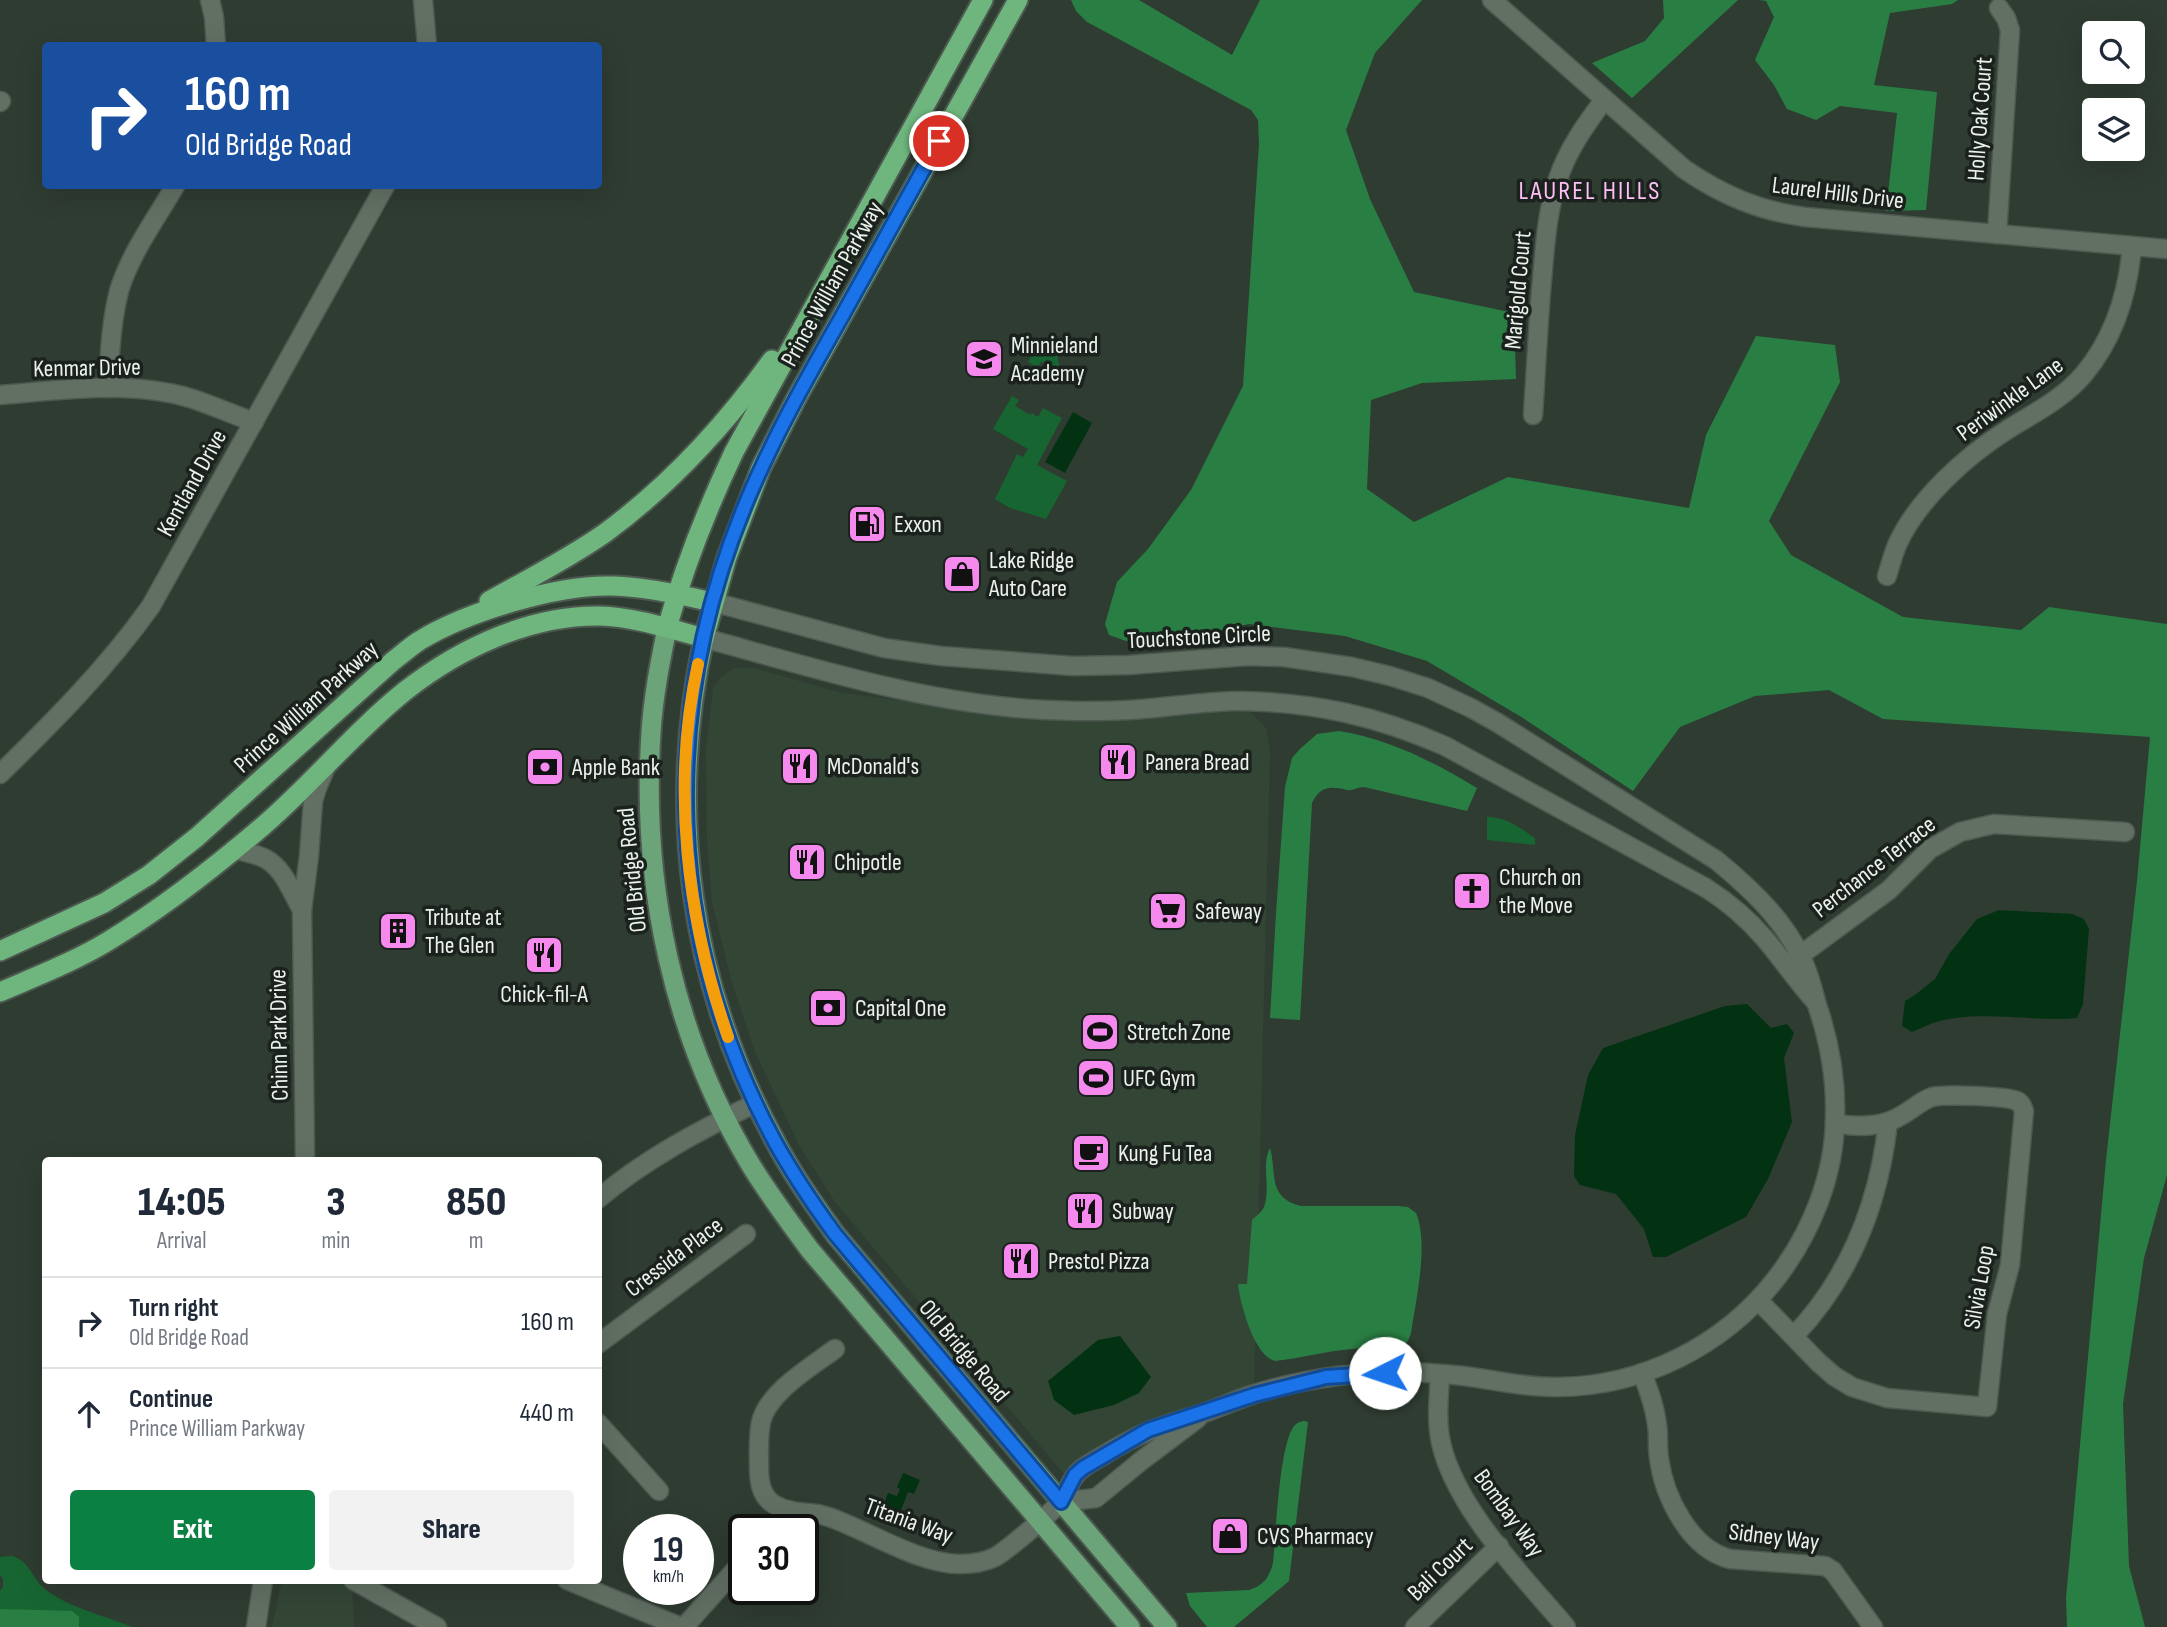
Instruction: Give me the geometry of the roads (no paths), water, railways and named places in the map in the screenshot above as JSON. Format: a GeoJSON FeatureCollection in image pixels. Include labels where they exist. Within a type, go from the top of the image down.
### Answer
{"type":"FeatureCollection","features":[{"type":"Feature","properties":{"kind":"highway","name":"Prince William Parkway"},"geometry":{"type":"LineString","coordinates":[[667,628],[694,545],[734,452],[983,0]]}},
{"type":"Feature","properties":{"kind":"highway","name":"Prince William Parkway"},"geometry":{"type":"LineString","coordinates":[[704,638],[745,507],[785,419],[1018,0]]}},
{"type":"Feature","properties":{"kind":"highway"},"geometry":{"type":"LineString","coordinates":[[443,629],[544,572],[606,532],[667,480],[715,432],[758,380],[820,294]]}},
{"type":"Feature","properties":{"kind":"highway","name":"Prince William Parkway"},"geometry":{"type":"LineString","coordinates":[[0,950],[104,903],[149,874],[197,837],[393,661],[418,642],[443,629],[507,604],[577,589],[612,586],[677,594],[713,603]]}},
{"type":"Feature","properties":{"kind":"highway"},"geometry":{"type":"LineString","coordinates":[[0,992],[107,942],[145,918],[263,825],[405,692],[441,666],[496,638],[541,623],[576,618],[617,618],[704,638]]}},
{"type":"Feature","properties":{"kind":"main road","name":"Old Bridge Road"},"geometry":{"type":"LineString","coordinates":[[667,628],[651,731],[648,793],[655,894],[674,984],[689,1032],[725,1118],[780,1210],[810,1250],[1130,1627]]}},
{"type":"Feature","properties":{"kind":"main road","name":"Old Bridge Road"},"geometry":{"type":"LineString","coordinates":[[704,638],[690,710],[685,768],[689,870],[712,986],[727,1035],[756,1103],[775,1142],[835,1234],[1167,1627]]}},
{"type":"Feature","properties":{"kind":"street"},"geometry":{"type":"LineString","coordinates":[[210,0],[216,42]]}},
{"type":"Feature","properties":{"kind":"street"},"geometry":{"type":"LineString","coordinates":[[423,0],[427,42]]}},
{"type":"Feature","properties":{"kind":"street","name":"Laurel Hills Drive"},"geometry":{"type":"LineString","coordinates":[[1492,0],[1684,169],[1718,191],[1755,207],[1805,218],[2167,249]]}},
{"type":"Feature","properties":{"kind":"street","name":"Holly Oak Court"},"geometry":{"type":"LineString","coordinates":[[1997,234],[2010,30],[1999,8]]}},
{"type":"Feature","properties":{"kind":"street","name":"Marigold Court"},"geometry":{"type":"LineString","coordinates":[[1533,415],[1550,206],[1571,149],[1604,100]]}},
{"type":"Feature","properties":{"kind":"street"},"geometry":{"type":"LineString","coordinates":[[109,388],[112,327],[120,289],[130,263],[173,189]]}},
{"type":"Feature","properties":{"kind":"street","name":"Kentland Drive"},"geometry":{"type":"LineString","coordinates":[[0,774],[66,709],[131,634],[172,569],[383,189]]}},
{"type":"Feature","properties":{"kind":"street","name":"Periwinkle Lane"},"geometry":{"type":"LineString","coordinates":[[1887,576],[1908,524],[1951,475],[1978,451],[2049,405],[2084,374],[2113,329],[2123,304],[2132,246]]}},
{"type":"Feature","properties":{"kind":"street","name":"Kenmar Drive"},"geometry":{"type":"LineString","coordinates":[[0,395],[109,388],[156,391],[192,399],[254,422]]}},
{"type":"Feature","properties":{"kind":"street","name":"Touchstone Circle"},"geometry":{"type":"LineString","coordinates":[[713,603],[884,648],[941,656],[1073,666],[1129,665],[1247,656],[1284,657],[1352,667],[1408,682],[1471,708],[1499,723],[1716,860],[1742,881],[1788,933],[1793,960],[1816,1002],[1832,1060],[1835,1123],[1830,1164],[1815,1213],[1794,1252],[1758,1300],[1712,1339],[1662,1366],[1589,1385],[1526,1386],[1440,1374],[1367,1373],[1326,1377],[1254,1395],[1148,1430],[1075,1475],[1061,1502]]}},
{"type":"Feature","properties":{"kind":"street","name":"Touchstone Circle"},"geometry":{"type":"LineString","coordinates":[[704,638],[903,690],[1026,709],[1087,712],[1237,701],[1297,704],[1373,718],[1445,746],[1706,888],[1742,915],[1765,939],[1793,960]]}},
{"type":"Feature","properties":{"kind":"street","name":"Chinn Park Drive"},"geometry":{"type":"LineString","coordinates":[[305,1157],[302,910],[313,801],[326,767]]}},
{"type":"Feature","properties":{"kind":"street","name":"Perchance Terrace"},"geometry":{"type":"LineString","coordinates":[[1793,960],[1889,890],[1930,849],[1960,832],[1994,824],[2125,832]]}},
{"type":"Feature","properties":{"kind":"street","name":"Chinn Park Drive"},"geometry":{"type":"LineString","coordinates":[[234,849],[264,858],[272,864],[282,874],[302,910]]}},
{"type":"Feature","properties":{"kind":"street","name":"Silvia Loop"},"geometry":{"type":"LineString","coordinates":[[1758,1300],[1834,1376],[1867,1393],[1887,1398],[1987,1407],[1997,1314],[2010,1265],[2024,1111],[2022,1105],[2012,1099],[1944,1095],[1925,1100],[1888,1122],[1857,1126],[1835,1123]]}},
{"type":"Feature","properties":{"kind":"street"},"geometry":{"type":"LineString","coordinates":[[602,1196],[645,1163],[756,1103]]}},
{"type":"Feature","properties":{"kind":"street"},"geometry":{"type":"LineString","coordinates":[[1794,1336],[1833,1288],[1860,1238],[1878,1185],[1888,1122]]}},
{"type":"Feature","properties":{"kind":"street","name":"Cressida Place"},"geometry":{"type":"LineString","coordinates":[[602,1341],[746,1234]]}},
{"type":"Feature","properties":{"kind":"street"},"geometry":{"type":"LineString","coordinates":[[786,1514],[789,1510],[773,1504],[762,1490],[759,1479],[761,1422],[774,1397],[835,1349]]}},
{"type":"Feature","properties":{"kind":"street","name":"Sidney Way"},"geometry":{"type":"LineString","coordinates":[[1642,1373],[1653,1402],[1658,1427],[1663,1480],[1682,1520],[1706,1549],[1717,1556],[1730,1559],[1825,1566],[1833,1571],[1873,1627]]}},
{"type":"Feature","properties":{"kind":"street","name":"Bombay Way"},"geometry":{"type":"LineString","coordinates":[[1440,1374],[1437,1416],[1446,1461],[1455,1483],[1499,1546],[1566,1627]]}},
{"type":"Feature","properties":{"kind":"street","name":"Touchstone Circle"},"geometry":{"type":"LineString","coordinates":[[1061,1502],[1096,1498],[1204,1413]]}},
{"type":"Feature","properties":{"kind":"street"},"geometry":{"type":"LineString","coordinates":[[602,1427],[659,1491]]}},
{"type":"Feature","properties":{"kind":"street","name":"Titania Way"},"geometry":{"type":"LineString","coordinates":[[789,1510],[832,1518],[916,1553],[941,1562],[958,1564],[976,1563],[1000,1555],[1061,1502]]}},
{"type":"Feature","properties":{"kind":"street","name":"Bali Court"},"geometry":{"type":"LineString","coordinates":[[1415,1627],[1499,1546]]}},
{"type":"Feature","properties":{"kind":"street"},"geometry":{"type":"LineString","coordinates":[[577,1584],[683,1627],[728,1578]]}},
{"type":"Feature","properties":{"kind":"street"},"geometry":{"type":"LineString","coordinates":[[256,1627],[262,1584]]}},
{"type":"Feature","properties":{"kind":"street"},"geometry":{"type":"LineString","coordinates":[[360,1584],[437,1627]]}},
{"type":"Feature","properties":{"kind":"place","name":"Minnieland Academy"},"geometry":{"type":"Point","coordinates":[984,359]}},
{"type":"Feature","properties":{"kind":"place","name":"Exxon"},"geometry":{"type":"Point","coordinates":[867,524]}},
{"type":"Feature","properties":{"kind":"place","name":"Lake Ridge Auto Care"},"geometry":{"type":"Point","coordinates":[962,574]}},
{"type":"Feature","properties":{"kind":"place","name":"Panera Bread"},"geometry":{"type":"Point","coordinates":[1118,762]}},
{"type":"Feature","properties":{"kind":"place","name":"McDonald's"},"geometry":{"type":"Point","coordinates":[800,766]}},
{"type":"Feature","properties":{"kind":"place","name":"Apple Bank"},"geometry":{"type":"Point","coordinates":[545,767]}},
{"type":"Feature","properties":{"kind":"place","name":"Chipotle"},"geometry":{"type":"Point","coordinates":[807,862]}},
{"type":"Feature","properties":{"kind":"place","name":"Church on the Move"},"geometry":{"type":"Point","coordinates":[1472,891]}},
{"type":"Feature","properties":{"kind":"place","name":"Safeway"},"geometry":{"type":"Point","coordinates":[1168,911]}},
{"type":"Feature","properties":{"kind":"place","name":"Tribute at The Glen"},"geometry":{"type":"Point","coordinates":[398,931]}},
{"type":"Feature","properties":{"kind":"place","name":"Chick-fil-A"},"geometry":{"type":"Point","coordinates":[544,955]}},
{"type":"Feature","properties":{"kind":"place","name":"Capital One"},"geometry":{"type":"Point","coordinates":[828,1008]}},
{"type":"Feature","properties":{"kind":"place","name":"Stretch Zone"},"geometry":{"type":"Point","coordinates":[1100,1032]}},
{"type":"Feature","properties":{"kind":"place","name":"UFC Gym"},"geometry":{"type":"Point","coordinates":[1096,1078]}},
{"type":"Feature","properties":{"kind":"place","name":"Kung Fu Tea"},"geometry":{"type":"Point","coordinates":[1091,1153]}},
{"type":"Feature","properties":{"kind":"place","name":"Subway"},"geometry":{"type":"Point","coordinates":[1085,1211]}},
{"type":"Feature","properties":{"kind":"place","name":"Presto! Pizza"},"geometry":{"type":"Point","coordinates":[1021,1261]}},
{"type":"Feature","properties":{"kind":"place","name":"CVS Pharmacy"},"geometry":{"type":"Point","coordinates":[1230,1536]}},
{"type":"Feature","properties":{"kind":"district","name":"LAUREL HILLS"},"geometry":{"type":"Point","coordinates":[1590,191]}}]}
